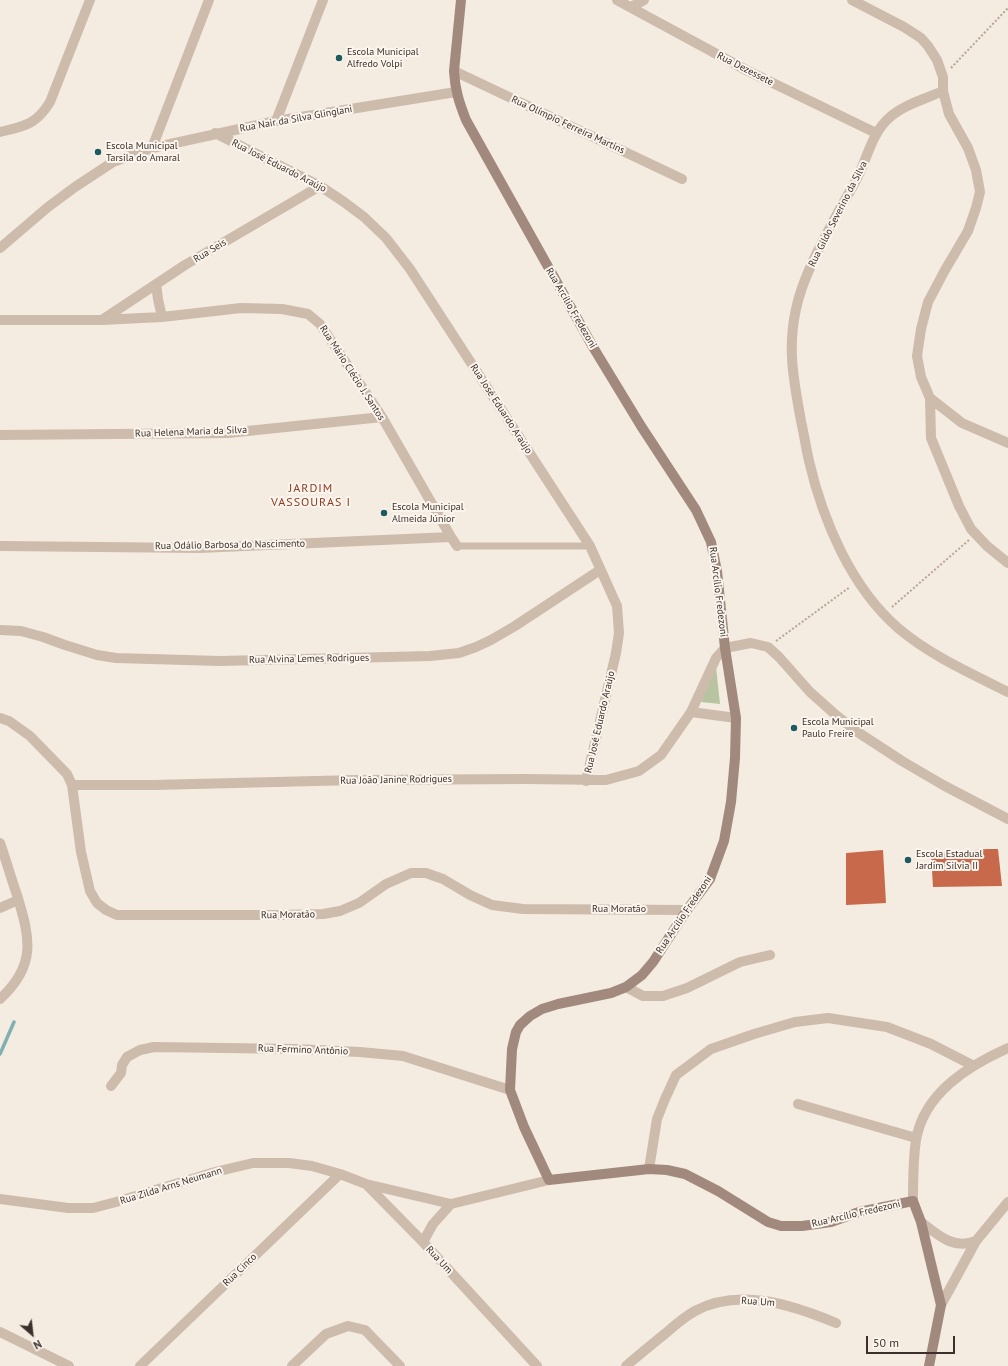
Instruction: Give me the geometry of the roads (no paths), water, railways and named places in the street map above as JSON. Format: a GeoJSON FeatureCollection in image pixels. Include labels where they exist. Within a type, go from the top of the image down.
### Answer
{"type":"FeatureCollection","features":[{"type":"Feature","properties":{"kind":"street"},"geometry":{"type":"LineString","coordinates":[[0,132],[24,126],[36,120],[44,111],[50,102],[90,0]]}},
{"type":"Feature","properties":{"kind":"street"},"geometry":{"type":"LineString","coordinates":[[152,148],[209,0]]}},
{"type":"Feature","properties":{"kind":"street"},"geometry":{"type":"LineString","coordinates":[[276,121],[323,0]]}},
{"type":"Feature","properties":{"kind":"street","name":"Rua Dezessete"},"geometry":{"type":"LineString","coordinates":[[617,0],[748,71],[876,133]]}},
{"type":"Feature","properties":{"kind":"street"},"geometry":{"type":"LineString","coordinates":[[631,7],[644,0]]}},
{"type":"Feature","properties":{"kind":"street"},"geometry":{"type":"LineString","coordinates":[[852,0],[904,27],[921,38],[928,46],[943,77],[943,91],[949,114],[968,148],[976,170],[980,192],[968,231],[928,302],[921,329],[917,356],[921,377],[930,398],[931,438],[959,506],[971,529],[987,546],[1008,563]]}},
{"type":"Feature","properties":{"kind":"street","name":"Rua Arcílio Fredezoni"},"geometry":{"type":"LineString","coordinates":[[460,2],[454,71],[456,92],[466,120],[593,347],[641,426],[696,510],[711,542],[717,571],[725,648],[736,718],[735,758],[731,802],[724,841],[710,879],[642,975],[626,988],[611,993],[558,1004],[542,1009],[530,1016],[520,1025],[516,1032],[512,1050],[510,1090],[524,1127],[549,1180],[649,1169],[667,1170],[685,1174],[718,1191],[768,1222],[781,1226],[802,1226],[831,1222],[859,1212],[913,1201],[921,1222],[941,1305],[929,1366]]}},
{"type":"Feature","properties":{"kind":"street","name":"Rua Olímpio Ferreira Martins"},"geometry":{"type":"LineString","coordinates":[[454,71],[682,179]]}},
{"type":"Feature","properties":{"kind":"street","name":"Rua Gildo Severino da Silva"},"geometry":{"type":"LineString","coordinates":[[943,91],[890,116],[876,133],[859,174],[823,240],[806,277],[796,308],[791,344],[793,381],[809,462],[825,514],[841,551],[858,582],[873,602],[898,628],[942,659],[1008,692]]}},
{"type":"Feature","properties":{"kind":"street","name":"Rua Nair da Silva Glinglani"},"geometry":{"type":"LineString","coordinates":[[0,248],[75,186],[114,162],[152,148],[215,133],[276,121],[456,92]]}},
{"type":"Feature","properties":{"kind":"street","name":"Rua José Eduardo Araújo"},"geometry":{"type":"LineString","coordinates":[[215,133],[320,186],[364,217],[386,238],[410,269],[590,546],[616,606],[619,633],[616,653],[586,781]]}},
{"type":"Feature","properties":{"kind":"street","name":"Rua Seis"},"geometry":{"type":"LineString","coordinates":[[102,320],[156,284],[320,186]]}},
{"type":"Feature","properties":{"kind":"street"},"geometry":{"type":"LineString","coordinates":[[156,284],[162,317]]}},
{"type":"Feature","properties":{"kind":"street","name":"Rua Mário Clécio J. Santos"},"geometry":{"type":"LineString","coordinates":[[0,320],[102,320],[162,317],[241,308],[282,309],[308,314],[320,324],[382,417],[454,541]]}},
{"type":"Feature","properties":{"kind":"street"},"geometry":{"type":"LineString","coordinates":[[930,398],[962,423],[1008,443]]}},
{"type":"Feature","properties":{"kind":"street","name":"Rua Helena Maria da Silva"},"geometry":{"type":"LineString","coordinates":[[0,435],[228,433],[382,417]]}},
{"type":"Feature","properties":{"kind":"street","name":"Rua Odálio Barbosa do Nascimento"},"geometry":{"type":"LineString","coordinates":[[0,546],[199,548],[454,541]]}},
{"type":"Feature","properties":{"kind":"street","name":"Rua Alvina Lemes Rodrigues"},"geometry":{"type":"LineString","coordinates":[[0,630],[21,631],[97,655],[124,659],[220,661],[430,656],[459,653],[476,647],[515,626],[600,570]]}},
{"type":"Feature","properties":{"kind":"street"},"geometry":{"type":"LineString","coordinates":[[725,648],[751,643],[768,647],[779,657],[810,692],[856,731],[902,762],[1008,818]]}},
{"type":"Feature","properties":{"kind":"street","name":"Rua João Janine Rodrigues"},"geometry":{"type":"LineString","coordinates":[[72,785],[154,785],[363,780],[606,780],[639,771],[661,755],[691,712],[709,670],[716,658],[725,648]]}},
{"type":"Feature","properties":{"kind":"street"},"geometry":{"type":"LineString","coordinates":[[691,712],[736,718]]}},
{"type":"Feature","properties":{"kind":"street","name":"Rua Moratão"},"geometry":{"type":"LineString","coordinates":[[0,718],[9,721],[30,736],[66,774],[72,785],[81,852],[90,891],[97,903],[106,910],[117,915],[323,914],[340,911],[359,903],[386,884],[411,873],[426,873],[443,879],[470,895],[492,904],[523,909],[687,910]]}},
{"type":"Feature","properties":{"kind":"street"},"geometry":{"type":"LineString","coordinates":[[0,842],[25,920],[28,942],[26,960],[16,981],[0,999]]}},
{"type":"Feature","properties":{"kind":"street"},"geometry":{"type":"LineString","coordinates":[[0,908],[18,900]]}},
{"type":"Feature","properties":{"kind":"street"},"geometry":{"type":"LineString","coordinates":[[626,988],[643,996],[663,996],[687,988],[740,962],[770,955]]}},
{"type":"Feature","properties":{"kind":"street"},"geometry":{"type":"LineString","coordinates":[[649,1169],[657,1119],[676,1075],[712,1049],[754,1034],[795,1022],[828,1018],[887,1027],[931,1044],[974,1066]]}},
{"type":"Feature","properties":{"kind":"street","name":"Rua Fermino Antônio"},"geometry":{"type":"LineString","coordinates":[[111,1086],[121,1073],[122,1064],[128,1057],[140,1050],[154,1047],[296,1049],[403,1056],[510,1090]]}},
{"type":"Feature","properties":{"kind":"street"},"geometry":{"type":"LineString","coordinates":[[913,1201],[913,1168],[916,1138],[922,1120],[930,1105],[942,1091],[959,1076],[974,1066],[1008,1048]]}},
{"type":"Feature","properties":{"kind":"street"},"geometry":{"type":"LineString","coordinates":[[798,1104],[916,1138]]}},
{"type":"Feature","properties":{"kind":"street","name":"Rua Zilda Arns Neumann"},"geometry":{"type":"LineString","coordinates":[[0,1199],[68,1208],[93,1208],[253,1162],[289,1163],[312,1166],[340,1174],[366,1184],[451,1204]]}},
{"type":"Feature","properties":{"kind":"street","name":"Rua Cinco"},"geometry":{"type":"LineString","coordinates":[[140,1366],[340,1174]]}},
{"type":"Feature","properties":{"kind":"street"},"geometry":{"type":"LineString","coordinates":[[451,1204],[549,1180]]}},
{"type":"Feature","properties":{"kind":"street","name":"Rua Um"},"geometry":{"type":"LineString","coordinates":[[366,1184],[537,1366]]}},
{"type":"Feature","properties":{"kind":"street"},"geometry":{"type":"LineString","coordinates":[[941,1305],[976,1241],[1008,1202]]}},
{"type":"Feature","properties":{"kind":"street","name":"Rua Um"},"geometry":{"type":"LineString","coordinates":[[422,1242],[433,1224],[451,1204]]}},
{"type":"Feature","properties":{"kind":"street"},"geometry":{"type":"LineString","coordinates":[[921,1222],[944,1240],[961,1244],[970,1244],[976,1241]]}},
{"type":"Feature","properties":{"kind":"street","name":"Rua Um"},"geometry":{"type":"LineString","coordinates":[[626,1366],[681,1320],[695,1311],[713,1304],[744,1299],[779,1304],[813,1313],[836,1323]]}},
{"type":"Feature","properties":{"kind":"street"},"geometry":{"type":"LineString","coordinates":[[292,1366],[326,1334],[348,1326],[366,1330],[400,1366]]}},
{"type":"Feature","properties":{"kind":"street"},"geometry":{"type":"LineString","coordinates":[[0,1332],[69,1366]]}},
{"type":"Feature","properties":{"kind":"lane"},"geometry":{"type":"LineString","coordinates":[[454,541],[590,546]]}},
{"type":"Feature","properties":{"kind":"waterway"},"geometry":{"type":"LineString","coordinates":[[0,1054],[14,1022]]}},
{"type":"Feature","properties":{"kind":"place","name":"Escola Municipal Alfredo Volpi"},"geometry":{"type":"Point","coordinates":[339,58]}},
{"type":"Feature","properties":{"kind":"place","name":"Escola Municipal Tarsila do Amaral"},"geometry":{"type":"Point","coordinates":[98,152]}},
{"type":"Feature","properties":{"kind":"place","name":"Escola Municipal Almeida Júnior"},"geometry":{"type":"Point","coordinates":[384,513]}},
{"type":"Feature","properties":{"kind":"place","name":"Escola Municipal Paulo Freire"},"geometry":{"type":"Point","coordinates":[794,728]}},
{"type":"Feature","properties":{"kind":"place","name":"Escola Estadual Jardim Silvia II"},"geometry":{"type":"Point","coordinates":[908,860]}},
{"type":"Feature","properties":{"kind":"district","name":"JARDIM VASSOURAS I"},"geometry":{"type":"Point","coordinates":[311,496]}}]}
